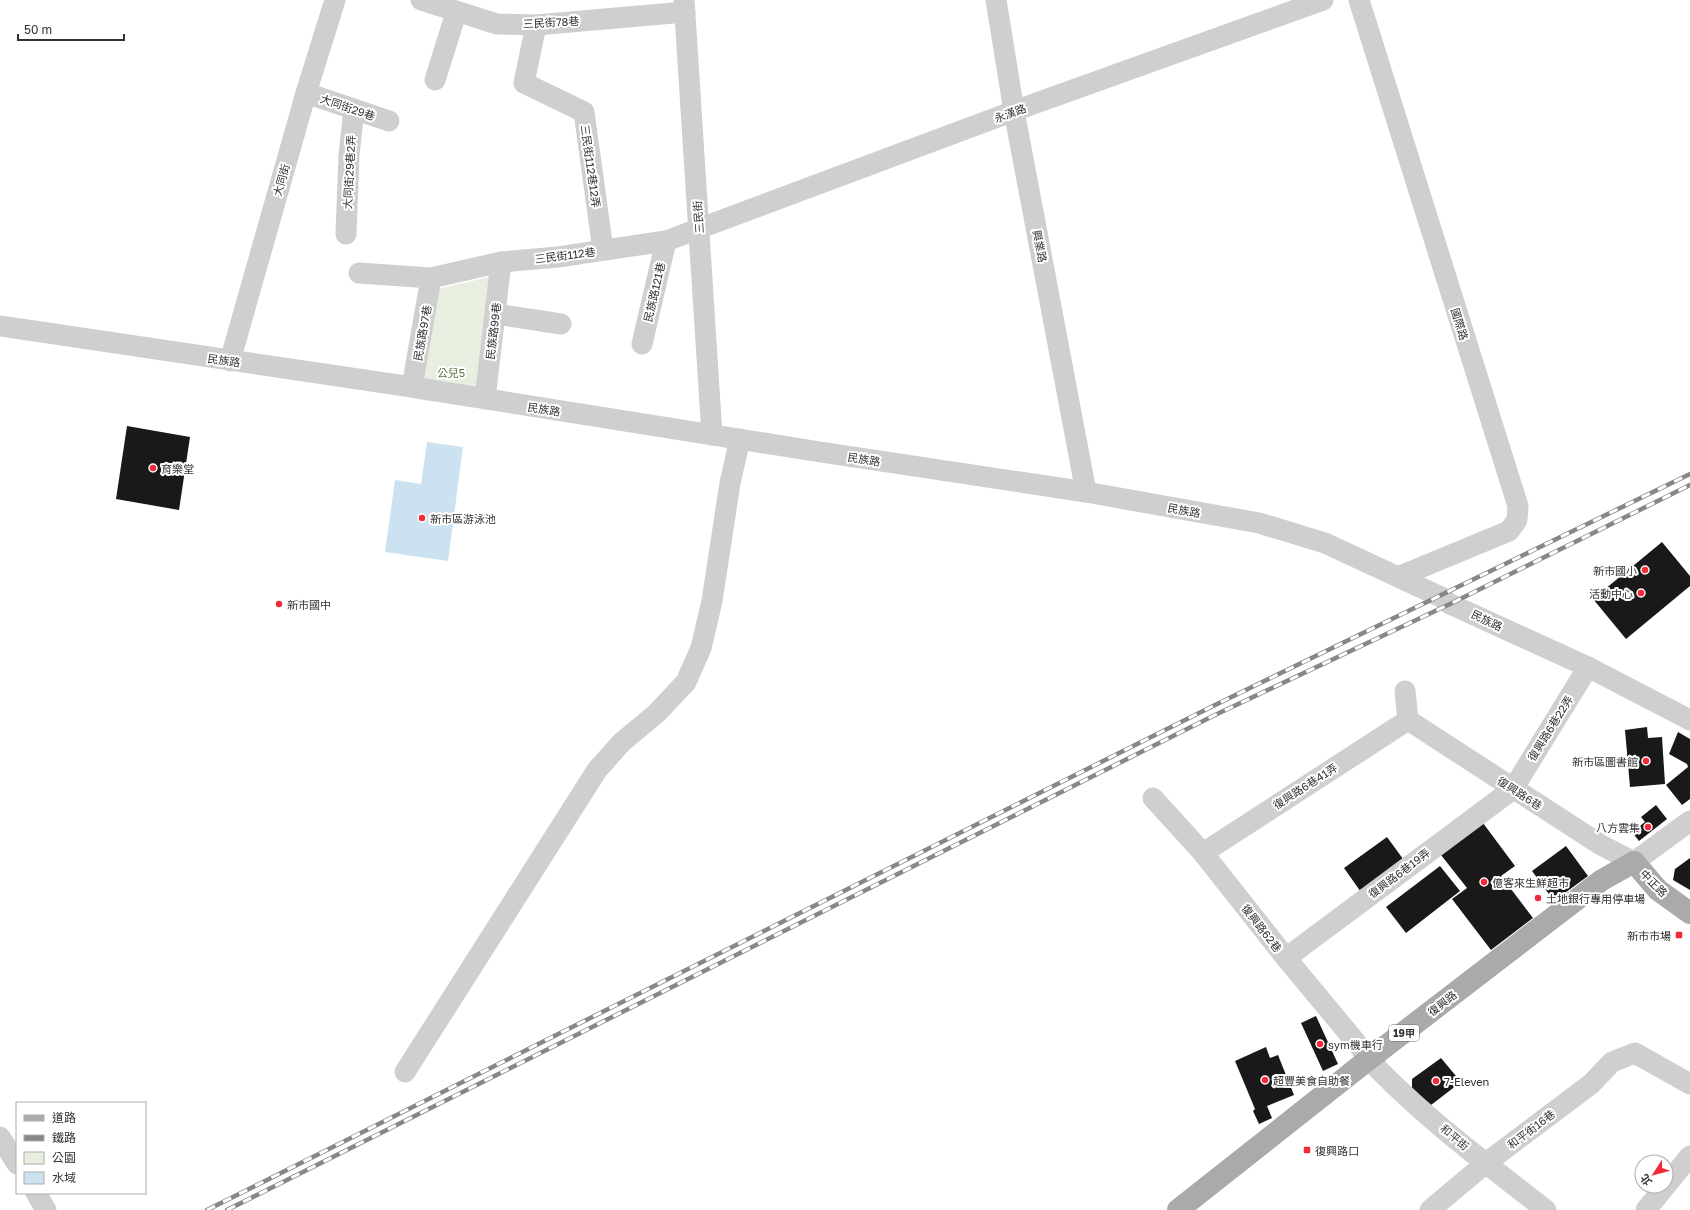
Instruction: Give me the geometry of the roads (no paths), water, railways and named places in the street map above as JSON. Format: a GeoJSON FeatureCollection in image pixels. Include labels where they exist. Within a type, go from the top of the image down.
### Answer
{"type":"FeatureCollection","features":[{"type":"Feature","properties":{"kind":"main road","name":"中正路"},"geometry":{"type":"LineString","coordinates":[[1634,862],[1665,878],[1690,896]]}},
{"type":"Feature","properties":{"kind":"main road","name":"中正路"},"geometry":{"type":"LineString","coordinates":[[1634,862],[1658,890],[1690,913]]}},
{"type":"Feature","properties":{"kind":"main road","name":"復興路"},"geometry":{"type":"LineString","coordinates":[[1202,1210],[1374,1065],[1602,880],[1634,862]]}},
{"type":"Feature","properties":{"kind":"main road","name":"復興路"},"geometry":{"type":"LineString","coordinates":[[1178,1210],[1374,1065]]}},
{"type":"Feature","properties":{"kind":"street","name":"大同街"},"geometry":{"type":"LineString","coordinates":[[230,361],[306,93],[335,0]]}},
{"type":"Feature","properties":{"kind":"street","name":"三民街78巷"},"geometry":{"type":"LineString","coordinates":[[421,0],[456,13],[497,24],[536,25],[684,6]]}},
{"type":"Feature","properties":{"kind":"street","name":"興業路"},"geometry":{"type":"LineString","coordinates":[[996,0],[1014,111],[1086,492]]}},
{"type":"Feature","properties":{"kind":"street","name":"永漢路"},"geometry":{"type":"LineString","coordinates":[[698,229],[1014,111],[1323,0]]}},
{"type":"Feature","properties":{"kind":"street","name":"國際路"},"geometry":{"type":"LineString","coordinates":[[1359,0],[1515,499],[1518,514],[1514,526],[1498,537],[1398,577]]}},
{"type":"Feature","properties":{"kind":"street","name":"三民街"},"geometry":{"type":"LineString","coordinates":[[684,6],[712,435]]}},
{"type":"Feature","properties":{"kind":"street"},"geometry":{"type":"LineString","coordinates":[[435,80],[456,13]]}},
{"type":"Feature","properties":{"kind":"street","name":"三民街112巷12弄"},"geometry":{"type":"LineString","coordinates":[[536,25],[524,84],[584,112],[603,250]]}},
{"type":"Feature","properties":{"kind":"street","name":"大同街29巷"},"geometry":{"type":"LineString","coordinates":[[306,93],[389,121]]}},
{"type":"Feature","properties":{"kind":"street","name":"大同街29巷2弄"},"geometry":{"type":"LineString","coordinates":[[346,234],[349,154],[354,110]]}},
{"type":"Feature","properties":{"kind":"street","name":"三民街112巷"},"geometry":{"type":"LineString","coordinates":[[359,273],[431,278],[501,262],[666,241],[698,229]]}},
{"type":"Feature","properties":{"kind":"street","name":"民族路121巷"},"geometry":{"type":"LineString","coordinates":[[642,344],[666,241]]}},
{"type":"Feature","properties":{"kind":"street","name":"民族路99巷"},"geometry":{"type":"LineString","coordinates":[[485,399],[501,262]]}},
{"type":"Feature","properties":{"kind":"street","name":"民族路97巷"},"geometry":{"type":"LineString","coordinates":[[412,387],[431,278]]}},
{"type":"Feature","properties":{"kind":"street"},"geometry":{"type":"LineString","coordinates":[[496,314],[561,324]]}},
{"type":"Feature","properties":{"kind":"street","name":"民族路"},"geometry":{"type":"LineString","coordinates":[[0,326],[412,387],[712,435],[1086,492],[1260,523],[1325,543],[1441,597],[1450,604],[1588,667],[1690,720]]}},
{"type":"Feature","properties":{"kind":"street"},"geometry":{"type":"LineString","coordinates":[[405,1072],[598,770],[622,742],[657,713],[686,682],[701,648],[712,601],[730,483],[740,439]]}},
{"type":"Feature","properties":{"kind":"street","name":"復興路6巷22弄"},"geometry":{"type":"LineString","coordinates":[[1513,789],[1588,667]]}},
{"type":"Feature","properties":{"kind":"street"},"geometry":{"type":"LineString","coordinates":[[1405,691],[1408,720]]}},
{"type":"Feature","properties":{"kind":"street","name":"復興路6巷"},"geometry":{"type":"LineString","coordinates":[[1408,720],[1601,845],[1634,862]]}},
{"type":"Feature","properties":{"kind":"street","name":"復興路6巷41弄"},"geometry":{"type":"LineString","coordinates":[[1203,853],[1408,720]]}},
{"type":"Feature","properties":{"kind":"street","name":"復興路6巷19弄"},"geometry":{"type":"LineString","coordinates":[[1286,958],[1513,789]]}},
{"type":"Feature","properties":{"kind":"street","name":"復興路62巷"},"geometry":{"type":"LineString","coordinates":[[1153,798],[1203,853],[1286,958],[1374,1065]]}},
{"type":"Feature","properties":{"kind":"street","name":"復興路"},"geometry":{"type":"LineString","coordinates":[[1634,862],[1690,821]]}},
{"type":"Feature","properties":{"kind":"street","name":"和平街16巷"},"geometry":{"type":"LineString","coordinates":[[1430,1210],[1486,1163],[1591,1084],[1612,1062],[1635,1053],[1690,1084]]}},
{"type":"Feature","properties":{"kind":"street","name":"和平街"},"geometry":{"type":"LineString","coordinates":[[1374,1065],[1394,1086],[1486,1163],[1546,1210]]}},
{"type":"Feature","properties":{"kind":"street"},"geometry":{"type":"LineString","coordinates":[[0,1137],[16,1162]]}},
{"type":"Feature","properties":{"kind":"street"},"geometry":{"type":"LineString","coordinates":[[1646,1210],[1690,1156]]}},
{"type":"Feature","properties":{"kind":"street"},"geometry":{"type":"LineString","coordinates":[[37,1194],[46,1210]]}},
{"type":"Feature","properties":{"kind":"water","name":"新市區游泳池"},"geometry":{"type":"Polygon","coordinates":[[[427,442],[463,447],[448,561],[385,552],[395,480],[421,484],[427,442]]]}},
{"type":"Feature","properties":{"kind":"railway"},"geometry":{"type":"LineString","coordinates":[[207,1210],[1211,707],[1690,474]]}},
{"type":"Feature","properties":{"kind":"railway"},"geometry":{"type":"LineString","coordinates":[[227,1210],[1215,715],[1450,604],[1690,485]]}},
{"type":"Feature","properties":{"kind":"place","name":"育樂堂"},"geometry":{"type":"Point","coordinates":[153,468]}},
{"type":"Feature","properties":{"kind":"place","name":"新市區游泳池"},"geometry":{"type":"Point","coordinates":[422,518]}},
{"type":"Feature","properties":{"kind":"place","name":"新市國小"},"geometry":{"type":"Point","coordinates":[1645,570]}},
{"type":"Feature","properties":{"kind":"place","name":"活動中心"},"geometry":{"type":"Point","coordinates":[1641,593]}},
{"type":"Feature","properties":{"kind":"place","name":"新市國中"},"geometry":{"type":"Point","coordinates":[279,604]}},
{"type":"Feature","properties":{"kind":"place","name":"新市區圖書館"},"geometry":{"type":"Point","coordinates":[1646,761]}},
{"type":"Feature","properties":{"kind":"place","name":"八方雲集"},"geometry":{"type":"Point","coordinates":[1648,827]}},
{"type":"Feature","properties":{"kind":"place","name":"億客來生鮮超市"},"geometry":{"type":"Point","coordinates":[1484,882]}},
{"type":"Feature","properties":{"kind":"place","name":"土地銀行專用停車場"},"geometry":{"type":"Point","coordinates":[1538,898]}},
{"type":"Feature","properties":{"kind":"place","name":"新市市場"},"geometry":{"type":"Point","coordinates":[1679,935]}},
{"type":"Feature","properties":{"kind":"place","name":"sym機車行"},"geometry":{"type":"Point","coordinates":[1320,1044]}},
{"type":"Feature","properties":{"kind":"place","name":"超豐美食自助餐"},"geometry":{"type":"Point","coordinates":[1265,1080]}},
{"type":"Feature","properties":{"kind":"place","name":"7-Eleven"},"geometry":{"type":"Point","coordinates":[1436,1081]}},
{"type":"Feature","properties":{"kind":"place","name":"復興路口"},"geometry":{"type":"Point","coordinates":[1307,1150]}},
{"type":"Feature","properties":{"kind":"park label","name":"公兒5"},"geometry":{"type":"Point","coordinates":[451,372]}}]}
